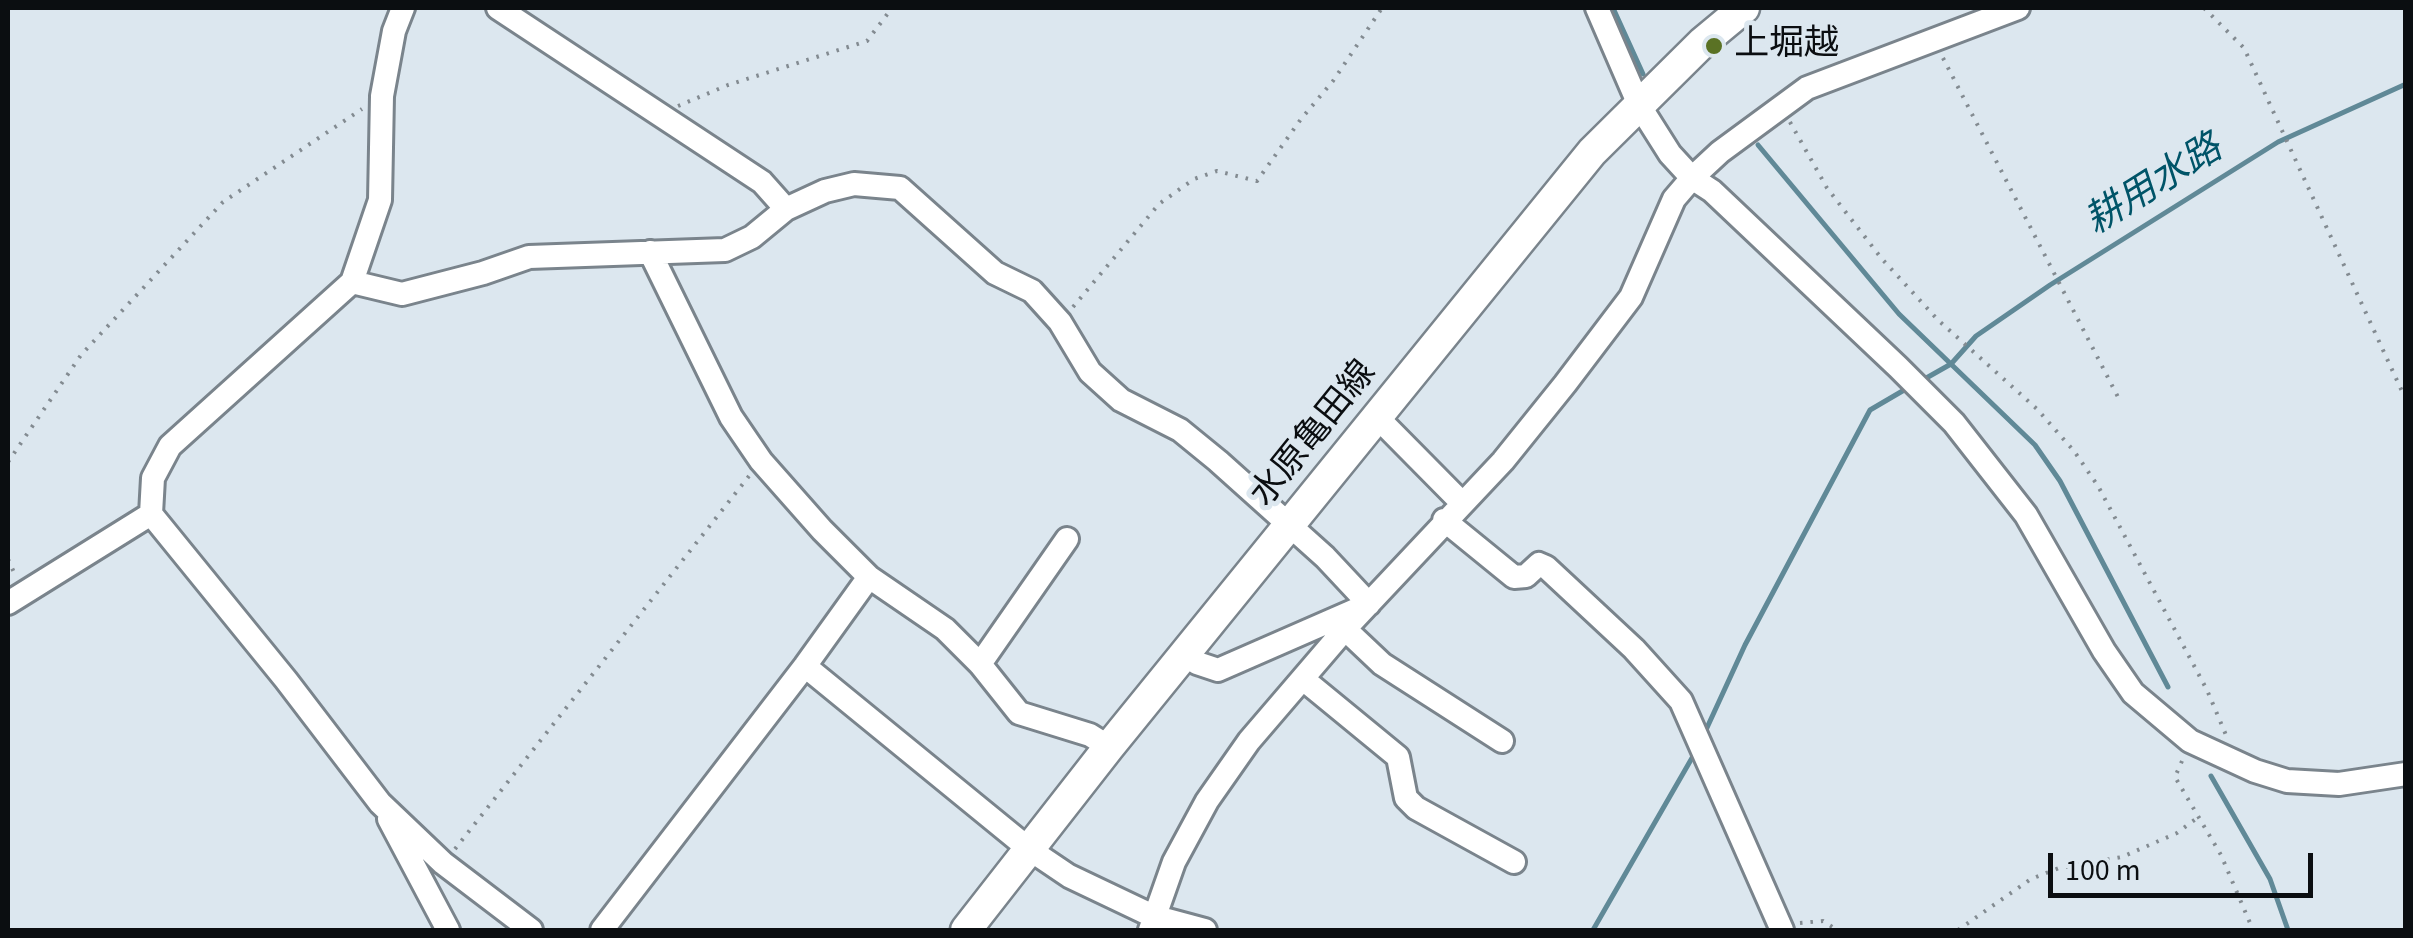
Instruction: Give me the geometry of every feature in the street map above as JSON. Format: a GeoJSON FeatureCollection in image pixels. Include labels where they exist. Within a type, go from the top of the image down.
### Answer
{"type":"FeatureCollection","features":[{"type":"Feature","properties":{"kind":"main road","name":"水原亀田線"},"geometry":{"type":"LineString","coordinates":[[966,930],[1108,748],[1592,152],[1703,42],[1744,8]]}},
{"type":"Feature","properties":{"kind":"street"},"geometry":{"type":"LineString","coordinates":[[403,8],[394,31],[382,96],[380,200],[352,282],[170,446],[153,478],[151,514],[380,803],[444,864],[530,930]]}},
{"type":"Feature","properties":{"kind":"street"},"geometry":{"type":"LineString","coordinates":[[498,8],[762,182],[786,210]]}},
{"type":"Feature","properties":{"kind":"street"},"geometry":{"type":"LineString","coordinates":[[1597,8],[1652,129],[1692,178],[1712,191],[1954,423],[2026,515],[2104,651],[2133,693],[2190,741],[2287,781],[2338,784],[2406,774]]}},
{"type":"Feature","properties":{"kind":"street"},"geometry":{"type":"LineString","coordinates":[[1152,923],[1174,862],[1207,801],[1249,741],[1444,520],[1503,462],[1631,297],[1674,199],[1692,178],[1720,152],[1807,88],[2018,8]]}},
{"type":"Feature","properties":{"kind":"street"},"geometry":{"type":"LineString","coordinates":[[352,282],[402,294],[530,257],[724,250],[752,237],[786,210],[825,191],[854,184],[900,188],[995,273],[1032,291],[1060,322],[1090,372],[1121,400],[1180,430],[1289,524],[1369,604]]}},
{"type":"Feature","properties":{"kind":"street"},"geometry":{"type":"LineString","coordinates":[[650,252],[731,417],[761,460],[822,530],[868,577],[945,630],[980,664],[1019,713],[1090,735],[1108,748]]}},
{"type":"Feature","properties":{"kind":"street"},"geometry":{"type":"LineString","coordinates":[[1378,418],[1461,502]]}},
{"type":"Feature","properties":{"kind":"street"},"geometry":{"type":"LineString","coordinates":[[8,603],[151,514]]}},
{"type":"Feature","properties":{"kind":"street"},"geometry":{"type":"LineString","coordinates":[[1444,520],[1514,577],[1526,576],[1540,564],[1546,567],[1634,649],[1681,701],[1789,927]]}},
{"type":"Feature","properties":{"kind":"street"},"geometry":{"type":"LineString","coordinates":[[980,664],[1068,539]]}},
{"type":"Feature","properties":{"kind":"street"},"geometry":{"type":"LineString","coordinates":[[602,930],[805,666],[868,577]]}},
{"type":"Feature","properties":{"kind":"street"},"geometry":{"type":"LineString","coordinates":[[1186,653],[1197,663],[1218,670],[1369,604]]}},
{"type":"Feature","properties":{"kind":"street"},"geometry":{"type":"LineString","coordinates":[[1345,629],[1382,664],[1502,741]]}},
{"type":"Feature","properties":{"kind":"street"},"geometry":{"type":"LineString","coordinates":[[805,666],[1029,849],[1152,923],[1205,930]]}},
{"type":"Feature","properties":{"kind":"street"},"geometry":{"type":"LineString","coordinates":[[1302,679],[1398,757],[1406,798],[1416,808],[1514,862]]}},
{"type":"Feature","properties":{"kind":"street"},"geometry":{"type":"LineString","coordinates":[[380,803],[448,930]]}},
{"type":"Feature","properties":{"kind":"path"},"geometry":{"type":"LineString","coordinates":[[661,116],[728,85],[867,41],[892,8]]}},
{"type":"Feature","properties":{"kind":"path"},"geometry":{"type":"LineString","coordinates":[[1060,322],[1159,204],[1194,179],[1217,171],[1257,181],[1333,81],[1382,8]]}},
{"type":"Feature","properties":{"kind":"path"},"geometry":{"type":"LineString","coordinates":[[2204,8],[2244,48],[2406,400]]}},
{"type":"Feature","properties":{"kind":"path"},"geometry":{"type":"LineString","coordinates":[[1933,42],[2118,397]]}},
{"type":"Feature","properties":{"kind":"path"},"geometry":{"type":"LineString","coordinates":[[8,462],[81,355],[223,202],[382,96]]}},
{"type":"Feature","properties":{"kind":"path"},"geometry":{"type":"LineString","coordinates":[[1781,106],[1828,188],[1882,259],[1938,320],[2038,409],[2098,486],[2207,690],[2232,749],[2231,759]]}},
{"type":"Feature","properties":{"kind":"path"},"geometry":{"type":"LineString","coordinates":[[444,864],[761,460]]}},
{"type":"Feature","properties":{"kind":"path"},"geometry":{"type":"LineString","coordinates":[[2190,741],[2175,777],[2221,855],[2253,930]]}},
{"type":"Feature","properties":{"kind":"path"},"geometry":{"type":"LineString","coordinates":[[1958,930],[2031,879],[2059,868],[2122,857],[2177,832],[2197,818]]}},
{"type":"Feature","properties":{"kind":"path"},"geometry":{"type":"LineString","coordinates":[[1789,927],[1822,921],[1837,930]]}},
{"type":"Feature","properties":{"kind":"waterway"},"geometry":{"type":"LineString","coordinates":[[1613,8],[1643,74]]}},
{"type":"Feature","properties":{"kind":"waterway","name":"耕用水路"},"geometry":{"type":"LineString","coordinates":[[1921,381],[1951,364],[1976,336],[2050,285],[2278,142],[2406,84]]}},
{"type":"Feature","properties":{"kind":"waterway"},"geometry":{"type":"LineString","coordinates":[[1758,145],[1899,314],[2035,445],[2060,481],[2168,687]]}},
{"type":"Feature","properties":{"kind":"waterway"},"geometry":{"type":"LineString","coordinates":[[1705,732],[1745,645],[1870,410],[1911,386]]}},
{"type":"Feature","properties":{"kind":"waterway"},"geometry":{"type":"LineString","coordinates":[[1593,930],[1696,751]]}},
{"type":"Feature","properties":{"kind":"waterway"},"geometry":{"type":"LineString","coordinates":[[2211,776],[2270,879],[2288,930]]}},
{"type":"Feature","properties":{"kind":"place","name":"上堀越"},"geometry":{"type":"Point","coordinates":[1714,46]}}]}
